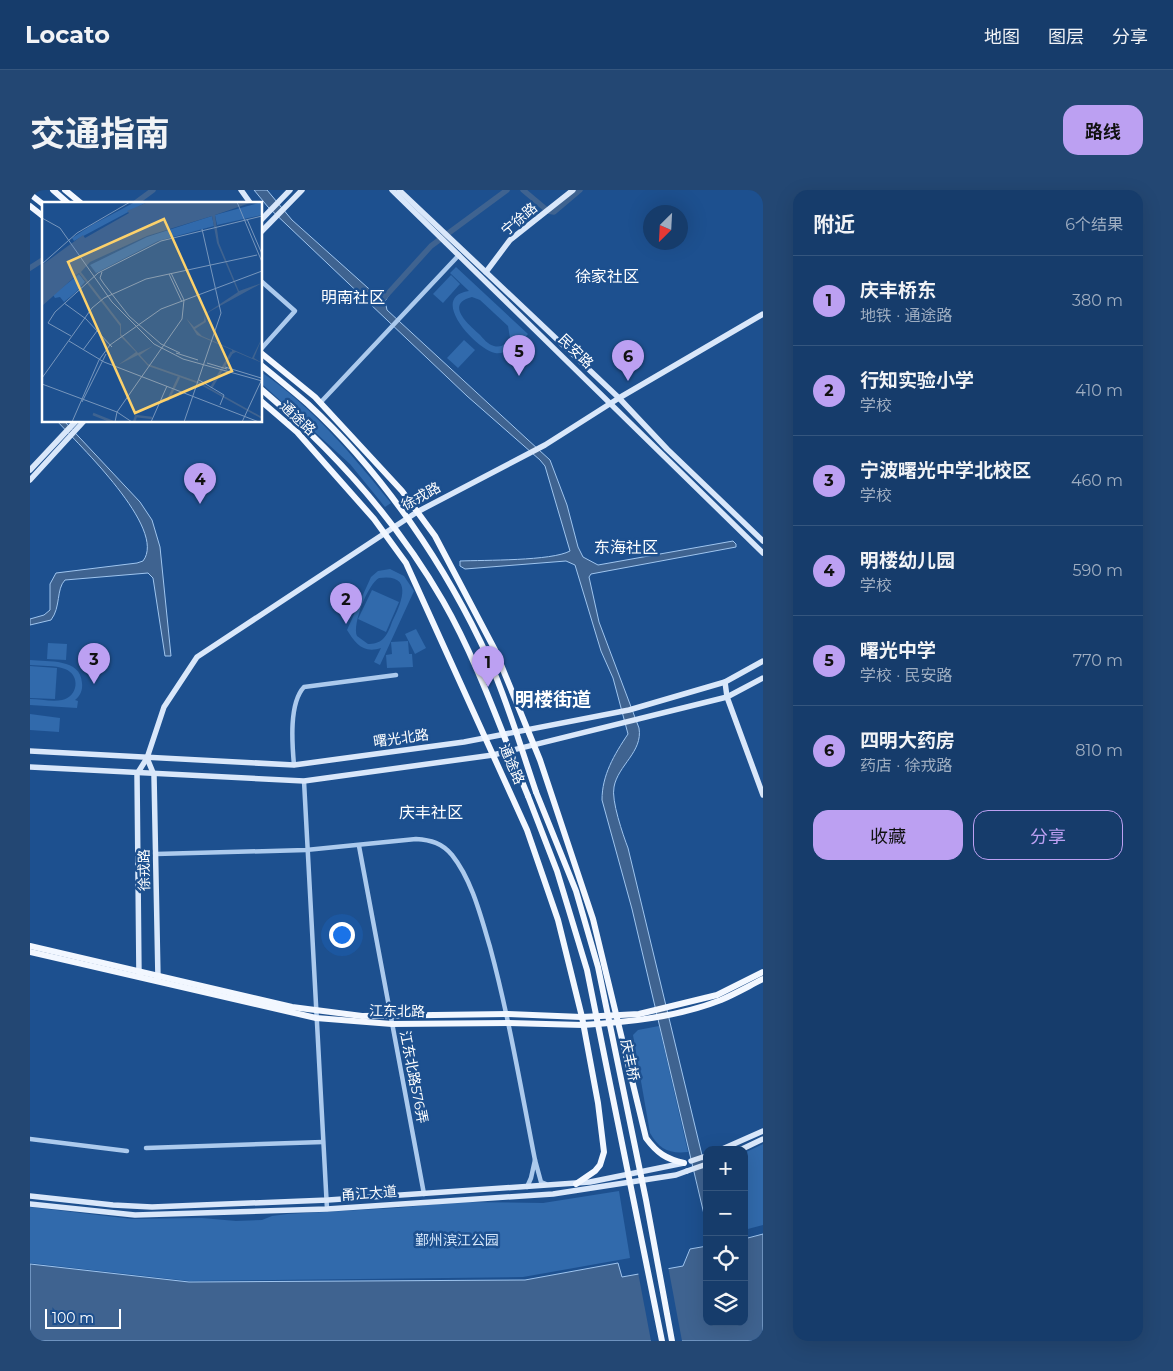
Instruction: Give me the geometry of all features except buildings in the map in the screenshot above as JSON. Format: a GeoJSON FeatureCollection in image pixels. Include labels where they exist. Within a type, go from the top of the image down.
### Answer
{"type":"FeatureCollection","features":[{"type":"Feature","properties":{"kind":"main road"},"geometry":{"type":"LineString","coordinates":[[53,190],[67,202]]}},
{"type":"Feature","properties":{"kind":"main road"},"geometry":{"type":"LineString","coordinates":[[65,190],[80,202]]}},
{"type":"Feature","properties":{"kind":"main road"},"geometry":{"type":"LineString","coordinates":[[241,190],[250,202]]}},
{"type":"Feature","properties":{"kind":"main road"},"geometry":{"type":"LineString","coordinates":[[267,226],[263,218],[290,190]]}},
{"type":"Feature","properties":{"kind":"main road"},"geometry":{"type":"LineString","coordinates":[[262,231],[302,190]]}},
{"type":"Feature","properties":{"kind":"main road","name":"民安路"},"geometry":{"type":"LineString","coordinates":[[392,190],[486,272],[619,398],[666,449],[763,541]]}},
{"type":"Feature","properties":{"kind":"main road","name":"民安路"},"geometry":{"type":"LineString","coordinates":[[399,190],[436,229]]}},
{"type":"Feature","properties":{"kind":"main road","name":"宁徐路"},"geometry":{"type":"LineString","coordinates":[[486,272],[510,240],[573,190]]}},
{"type":"Feature","properties":{"kind":"main road"},"geometry":{"type":"LineString","coordinates":[[30,194],[42,203]]}},
{"type":"Feature","properties":{"kind":"main road"},"geometry":{"type":"LineString","coordinates":[[30,206],[42,215]]}},
{"type":"Feature","properties":{"kind":"main road","name":"民安路"},"geometry":{"type":"LineString","coordinates":[[452,244],[459,255],[763,553]]}},
{"type":"Feature","properties":{"kind":"main road","name":"徐戎路"},"geometry":{"type":"LineString","coordinates":[[139,975],[137,774],[147,758],[164,708],[197,657],[417,512],[545,445],[619,398],[763,314]]}},
{"type":"Feature","properties":{"kind":"main road","name":"通途路"},"geometry":{"type":"LineString","coordinates":[[262,354],[320,403],[402,491],[435,536],[495,650],[534,744],[593,919],[619,1019],[646,1138],[655,1151],[668,1159],[684,1163]]}},
{"type":"Feature","properties":{"kind":"main road","name":"通途路"},"geometry":{"type":"LineString","coordinates":[[262,366],[308,405],[354,452],[395,502],[446,577],[467,614],[489,660],[536,792]]}},
{"type":"Feature","properties":{"kind":"main road","name":"通途路"},"geometry":{"type":"LineString","coordinates":[[262,390],[320,442],[352,475],[395,526],[444,602],[470,655],[528,796]]}},
{"type":"Feature","properties":{"kind":"main road","name":"通途路"},"geometry":{"type":"LineString","coordinates":[[262,402],[297,432],[384,533],[406,563],[487,738],[527,830],[558,920],[582,1017],[598,1103],[604,1152],[600,1165],[587,1178],[576,1184]]}},
{"type":"Feature","properties":{"kind":"main road"},"geometry":{"type":"LineString","coordinates":[[30,470],[81,422]]}},
{"type":"Feature","properties":{"kind":"main road"},"geometry":{"type":"LineString","coordinates":[[30,480],[58,444]]}},
{"type":"Feature","properties":{"kind":"main road","name":"曙光北路"},"geometry":{"type":"LineString","coordinates":[[30,752],[294,765],[487,738],[628,710],[725,682],[763,661]]}},
{"type":"Feature","properties":{"kind":"main road"},"geometry":{"type":"LineString","coordinates":[[30,767],[154,775],[304,781],[493,755],[619,722],[727,697],[763,678]]}},
{"type":"Feature","properties":{"kind":"main road"},"geometry":{"type":"LineString","coordinates":[[725,682],[727,697],[763,795]]}},
{"type":"Feature","properties":{"kind":"main road","name":"徐戎路"},"geometry":{"type":"LineString","coordinates":[[147,758],[154,775],[158,979]]}},
{"type":"Feature","properties":{"kind":"main road","name":"庆丰桥"},"geometry":{"type":"LineString","coordinates":[[536,792],[576,891],[598,967],[646,1200],[672,1341]]}},
{"type":"Feature","properties":{"kind":"main road","name":"庆丰桥"},"geometry":{"type":"LineString","coordinates":[[528,796],[557,871],[587,970],[662,1341]]}},
{"type":"Feature","properties":{"kind":"main road","name":"江东北路"},"geometry":{"type":"LineString","coordinates":[[30,946],[139,975]]}},
{"type":"Feature","properties":{"kind":"main road","name":"江东北路"},"geometry":{"type":"LineString","coordinates":[[30,952],[316,1015],[392,1024],[509,1023],[583,1025],[671,1011],[720,1000],[763,979]]}},
{"type":"Feature","properties":{"kind":"main road","name":"江东北路"},"geometry":{"type":"LineString","coordinates":[[671,1011],[717,995],[763,972]]}},
{"type":"Feature","properties":{"kind":"main road","name":"江东北路"},"geometry":{"type":"LineString","coordinates":[[316,1015],[508,1014],[619,1019]]}},
{"type":"Feature","properties":{"kind":"main road"},"geometry":{"type":"LineString","coordinates":[[729,1146],[763,1131]]}},
{"type":"Feature","properties":{"kind":"main road"},"geometry":{"type":"LineString","coordinates":[[748,1146],[763,1139]]}},
{"type":"Feature","properties":{"kind":"main road","name":"甬江大道"},"geometry":{"type":"LineString","coordinates":[[30,1196],[113,1205],[152,1207],[328,1200],[576,1184],[684,1163],[703,1157]]}},
{"type":"Feature","properties":{"kind":"main road","name":"甬江大道"},"geometry":{"type":"LineString","coordinates":[[30,1204],[134,1215],[327,1208],[553,1194],[676,1175],[703,1165]]}},
{"type":"Feature","properties":{"kind":"street"},"geometry":{"type":"LineString","coordinates":[[320,403],[459,255]]}},
{"type":"Feature","properties":{"kind":"street"},"geometry":{"type":"LineString","coordinates":[[262,282],[295,311],[262,348]]}},
{"type":"Feature","properties":{"kind":"street"},"geometry":{"type":"LineString","coordinates":[[294,765],[292,740],[297,696],[304,687],[396,675]]}},
{"type":"Feature","properties":{"kind":"street"},"geometry":{"type":"LineString","coordinates":[[304,781],[306,850],[327,1208]]}},
{"type":"Feature","properties":{"kind":"street"},"geometry":{"type":"LineString","coordinates":[[156,854],[306,850],[416,839],[438,842],[452,855],[463,871],[482,919],[508,1014],[540,1182],[552,1186]]}},
{"type":"Feature","properties":{"kind":"street","name":"江东北路576弄"},"geometry":{"type":"LineString","coordinates":[[359,846],[424,1194]]}},
{"type":"Feature","properties":{"kind":"street"},"geometry":{"type":"LineString","coordinates":[[30,1139],[127,1151]]}},
{"type":"Feature","properties":{"kind":"street"},"geometry":{"type":"LineString","coordinates":[[146,1148],[323,1142]]}},
{"type":"Feature","properties":{"kind":"street"},"geometry":{"type":"LineString","coordinates":[[526,1188],[531,1178],[535,1160]]}},
{"type":"Feature","properties":{"kind":"green space"},"geometry":{"type":"Polygon","coordinates":[[[456,267],[528,334],[523,340],[518,336],[510,350],[499,353],[487,350],[477,343],[468,334],[454,312],[453,303],[457,295],[469,291],[450,273],[456,267]],[[472,297],[464,300],[460,304],[459,309],[461,315],[490,344],[504,345],[510,338],[508,326],[480,300],[472,297]]]}},
{"type":"Feature","properties":{"kind":"green space"},"geometry":{"type":"Polygon","coordinates":[[[451,275],[460,284],[443,303],[433,294],[451,275]]]}},
{"type":"Feature","properties":{"kind":"green space"},"geometry":{"type":"Polygon","coordinates":[[[464,340],[475,350],[458,368],[447,358],[464,340]]]}},
{"type":"Feature","properties":{"kind":"green space"},"geometry":{"type":"Polygon","coordinates":[[[262,373],[280,385],[315,416],[362,467],[391,503],[385,507],[350,464],[262,384],[262,373]]]}},
{"type":"Feature","properties":{"kind":"green space"},"geometry":{"type":"Polygon","coordinates":[[[390,569],[404,576],[414,591],[380,665],[374,662],[381,648],[369,650],[360,646],[347,630],[371,577],[378,571],[390,569]],[[379,578],[375,582],[366,596],[359,614],[356,630],[357,636],[368,644],[378,642],[384,637],[399,607],[402,591],[401,585],[397,580],[379,578]]]}},
{"type":"Feature","properties":{"kind":"green space"},"geometry":{"type":"Polygon","coordinates":[[[372,590],[399,602],[386,632],[358,619],[372,590]]]}},
{"type":"Feature","properties":{"kind":"green space"},"geometry":{"type":"Polygon","coordinates":[[[416,629],[426,648],[415,654],[405,634],[416,629]]]}},
{"type":"Feature","properties":{"kind":"green space"},"geometry":{"type":"Polygon","coordinates":[[[408,641],[413,667],[387,668],[386,655],[392,654],[391,642],[408,641]]]}},
{"type":"Feature","properties":{"kind":"green space"},"geometry":{"type":"Polygon","coordinates":[[[48,643],[67,644],[66,660],[47,659],[48,643]]]}},
{"type":"Feature","properties":{"kind":"green space"},"geometry":{"type":"Polygon","coordinates":[[[30,660],[62,663],[76,669],[80,675],[82,686],[81,693],[75,700],[78,701],[77,708],[30,705],[30,699],[54,701],[67,698],[76,686],[74,676],[65,669],[52,666],[30,665],[30,660]]]}},
{"type":"Feature","properties":{"kind":"green space"},"geometry":{"type":"Polygon","coordinates":[[[30,666],[57,668],[55,699],[30,698],[30,666]]]}},
{"type":"Feature","properties":{"kind":"green space"},"geometry":{"type":"Polygon","coordinates":[[[30,714],[60,718],[59,732],[30,730],[30,714]]]}},
{"type":"Feature","properties":{"kind":"green space"},"geometry":{"type":"Polygon","coordinates":[[[659,1026],[688,1152],[675,1152],[661,1147],[650,1133],[633,1035],[638,1030],[659,1026]]]}},
{"type":"Feature","properties":{"kind":"green space"},"geometry":{"type":"Polygon","coordinates":[[[763,1144],[763,1225],[748,1229],[748,1191],[748,1151],[763,1144]]]}},
{"type":"Feature","properties":{"kind":"green space","name":"鄞州滨江公园"},"geometry":{"type":"Polygon","coordinates":[[[619,1191],[630,1258],[523,1277],[189,1281],[30,1263],[30,1207],[132,1219],[202,1218],[236,1221],[262,1220],[272,1216],[287,1214],[396,1208],[457,1202],[543,1203],[619,1191]]]}},
{"type":"Feature","properties":{"kind":"shaded area"},"geometry":{"type":"Polygon","coordinates":[[[254,190],[267,190],[292,220],[377,296],[382,296],[385,292],[389,295],[385,301],[387,310],[550,460],[567,505],[578,547],[583,557],[598,565],[733,541],[736,544],[736,547],[591,574],[589,577],[599,622],[639,728],[639,737],[634,751],[616,779],[614,800],[628,848],[703,1159],[703,1210],[632,909],[602,800],[604,782],[610,766],[628,734],[613,678],[601,651],[575,565],[566,561],[465,569],[460,566],[460,561],[549,557],[570,551],[545,466],[467,396],[268,207],[254,190]]]}},
{"type":"Feature","properties":{"kind":"shaded area"},"geometry":{"type":"Polygon","coordinates":[[[58,422],[65,422],[140,502],[152,520],[160,547],[171,656],[165,656],[153,578],[148,573],[65,580],[60,588],[56,610],[51,620],[30,625],[30,619],[44,615],[50,610],[50,584],[56,573],[143,561],[147,547],[143,529],[132,509],[100,467],[58,422]]]}},
{"type":"Feature","properties":{"kind":"shaded area"},"geometry":{"type":"Polygon","coordinates":[[[763,1234],[763,1341],[30,1341],[30,1264],[189,1282],[525,1280],[618,1263],[622,1277],[683,1266],[690,1249],[703,1247],[703,1326],[748,1326],[748,1238],[763,1234]]]}},
{"type":"Feature","properties":{"kind":"pier"},"geometry":{"type":"Polygon","coordinates":[[[668,1266],[682,1341],[651,1341],[638,1272],[668,1266]]]}},
{"type":"Feature","properties":{"kind":"waterway"},"geometry":{"type":"LineString","coordinates":[[137,202],[153,190]]}},
{"type":"Feature","properties":{"kind":"waterway"},"geometry":{"type":"LineString","coordinates":[[383,299],[431,246],[507,190]]}},
{"type":"Feature","properties":{"kind":"waterway"},"geometry":{"type":"LineString","coordinates":[[523,190],[548,211],[554,212],[580,190]]}},
{"type":"Feature","properties":{"kind":"waterway"},"geometry":{"type":"LineString","coordinates":[[30,268],[42,260]]}},
{"type":"Feature","properties":{"kind":"place","name":"曙光中学"},"geometry":{"type":"Point","coordinates":[519,376]}},
{"type":"Feature","properties":{"kind":"place","name":"四明大药房"},"geometry":{"type":"Point","coordinates":[628,381]}},
{"type":"Feature","properties":{"kind":"place","name":"明楼幼儿园"},"geometry":{"type":"Point","coordinates":[200,504]}},
{"type":"Feature","properties":{"kind":"place","name":"行知实验小学"},"geometry":{"type":"Point","coordinates":[346,624]}},
{"type":"Feature","properties":{"kind":"place","name":"宁波曙光中学北校区"},"geometry":{"type":"Point","coordinates":[94,684]}},
{"type":"Feature","properties":{"kind":"place","name":"庆丰桥东"},"geometry":{"type":"Point","coordinates":[488,687]}},
{"type":"Feature","properties":{"kind":"district","name":"徐家社区"},"geometry":{"type":"Point","coordinates":[607,276]}},
{"type":"Feature","properties":{"kind":"district","name":"明南社区"},"geometry":{"type":"Point","coordinates":[353,297]}},
{"type":"Feature","properties":{"kind":"district","name":"东海社区"},"geometry":{"type":"Point","coordinates":[626,547]}},
{"type":"Feature","properties":{"kind":"district","name":"明楼街道"},"geometry":{"type":"Point","coordinates":[553,699]}},
{"type":"Feature","properties":{"kind":"district","name":"庆丰社区"},"geometry":{"type":"Point","coordinates":[431,812]}}]}
